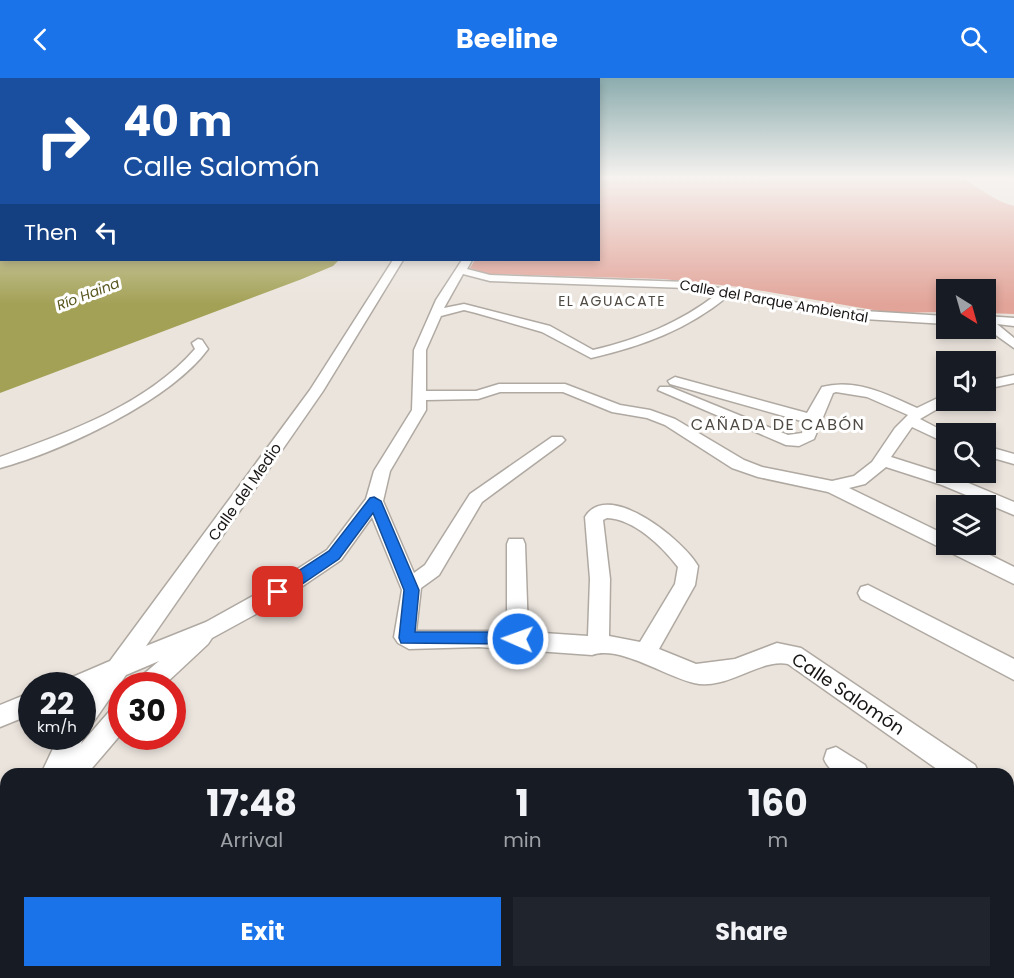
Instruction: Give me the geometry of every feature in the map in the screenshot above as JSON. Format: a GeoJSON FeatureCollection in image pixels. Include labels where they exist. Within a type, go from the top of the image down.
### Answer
{"type":"FeatureCollection","features":[{"type":"Feature","properties":{"kind":"street","name":"Calle del Medio"},"geometry":{"type":"LineString","coordinates":[[96,701],[316,391],[397,261]]}},
{"type":"Feature","properties":{"kind":"street"},"geometry":{"type":"LineString","coordinates":[[96,677],[213,628],[278,592],[334,555],[374,501],[382,471],[419,410],[420,351],[436,314],[463,265]]}},
{"type":"Feature","properties":{"kind":"street","name":"Calle del Parque Ambiental"},"geometry":{"type":"LineString","coordinates":[[463,265],[490,278],[647,281],[728,291],[831,313],[881,318],[936,320]]}},
{"type":"Feature","properties":{"kind":"street"},"geometry":{"type":"LineString","coordinates":[[436,314],[464,308],[478,310],[546,329],[591,354],[660,336],[685,322],[728,291]]}},
{"type":"Feature","properties":{"kind":"street"},"geometry":{"type":"LineString","coordinates":[[996,321],[1014,322]]}},
{"type":"Feature","properties":{"kind":"street"},"geometry":{"type":"LineString","coordinates":[[996,329],[1014,344]]}},
{"type":"Feature","properties":{"kind":"street"},"geometry":{"type":"LineString","coordinates":[[0,463],[141,402],[192,365],[202,349],[198,343]]}},
{"type":"Feature","properties":{"kind":"street"},"geometry":{"type":"LineString","coordinates":[[996,383],[1014,379]]}},
{"type":"Feature","properties":{"kind":"street"},"geometry":{"type":"LineString","coordinates":[[813,418],[670,386],[786,440],[799,441],[809,436],[813,418],[827,390],[831,388],[855,390],[915,418],[936,432]]}},
{"type":"Feature","properties":{"kind":"street"},"geometry":{"type":"LineString","coordinates":[[419,395],[451,397],[478,395],[499,388],[565,388],[617,409],[650,414],[670,422],[738,464],[758,472],[832,487],[936,538]]}},
{"type":"Feature","properties":{"kind":"street"},"geometry":{"type":"LineString","coordinates":[[832,487],[860,480],[878,466],[900,431],[936,404]]}},
{"type":"Feature","properties":{"kind":"street"},"geometry":{"type":"LineString","coordinates":[[410,586],[429,574],[473,502],[557,440]]}},
{"type":"Feature","properties":{"kind":"street"},"geometry":{"type":"LineString","coordinates":[[996,454],[1014,459]]}},
{"type":"Feature","properties":{"kind":"street"},"geometry":{"type":"LineString","coordinates":[[882,460],[948,482],[1014,509]]}},
{"type":"Feature","properties":{"kind":"street","name":"Calle Salomón"},"geometry":{"type":"LineString","coordinates":[[374,501],[412,593],[405,637],[409,640],[518,639],[592,645],[598,643],[645,653],[696,674],[736,669],[777,652],[793,655],[957,768]]}},
{"type":"Feature","properties":{"kind":"street"},"geometry":{"type":"LineString","coordinates":[[598,643],[600,579],[594,517],[600,512],[609,510],[653,531],[678,552],[688,566],[685,585],[645,653]]}},
{"type":"Feature","properties":{"kind":"street"},"geometry":{"type":"LineString","coordinates":[[516,544],[518,639]]}},
{"type":"Feature","properties":{"kind":"street"},"geometry":{"type":"LineString","coordinates":[[971,555],[1014,576]]}},
{"type":"Feature","properties":{"kind":"street"},"geometry":{"type":"LineString","coordinates":[[868,593],[1014,670]]}},
{"type":"Feature","properties":{"kind":"street"},"geometry":{"type":"LineString","coordinates":[[162,672],[213,628]]}},
{"type":"Feature","properties":{"kind":"street"},"geometry":{"type":"LineString","coordinates":[[0,716],[18,709]]}},
{"type":"Feature","properties":{"kind":"street"},"geometry":{"type":"LineString","coordinates":[[76,768],[108,730]]}},
{"type":"Feature","properties":{"kind":"street"},"geometry":{"type":"LineString","coordinates":[[57,768],[65,750]]}},
{"type":"Feature","properties":{"kind":"shaded area"},"geometry":{"type":"Polygon","coordinates":[[[600,220],[1014,220],[1014,314],[996,313],[996,279],[936,279],[936,312],[891,313],[740,287],[663,279],[488,274],[470,268],[474,261],[600,261],[600,220]]]}},
{"type":"Feature","properties":{"kind":"water","name":"Río Haina"},"geometry":{"type":"Polygon","coordinates":[[[0,261],[338,261],[333,266],[302,279],[0,393],[0,261]]]}},
{"type":"Feature","properties":{"kind":"district","name":"EL AGUACATE"},"geometry":{"type":"Point","coordinates":[612,301]}},
{"type":"Feature","properties":{"kind":"district","name":"CAÑADA DE CABÓN"},"geometry":{"type":"Point","coordinates":[778,424]}},
{"type":"Feature","properties":{"kind":"route"},"geometry":{"type":"LineString","coordinates":[[278,592],[334,555],[374,501],[412,590],[405,637],[409,640],[518,639]]}}]}
